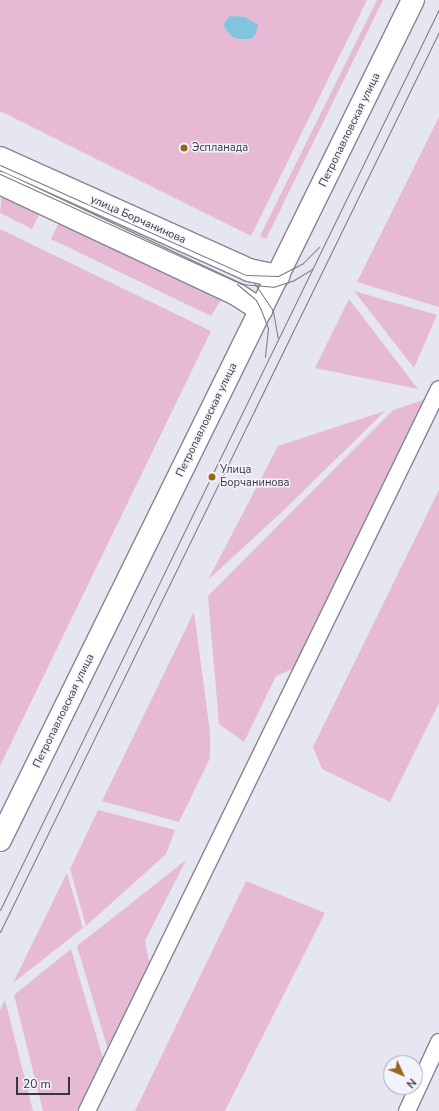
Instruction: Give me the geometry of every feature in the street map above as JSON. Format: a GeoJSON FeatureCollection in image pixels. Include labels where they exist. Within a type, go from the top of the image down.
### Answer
{"type":"FeatureCollection","features":[{"type":"Feature","properties":{"kind":"main road","name":"Петропавловская улица"},"geometry":{"type":"LineString","coordinates":[[0,840],[413,0]]}},
{"type":"Feature","properties":{"kind":"main road","name":"улица Борчанинова"},"geometry":{"type":"LineString","coordinates":[[0,158],[249,270],[278,276]]}},
{"type":"Feature","properties":{"kind":"main road"},"geometry":{"type":"LineString","coordinates":[[0,183],[236,294],[261,310]]}},
{"type":"Feature","properties":{"kind":"street"},"geometry":{"type":"LineString","coordinates":[[87,1111],[439,389]]}},
{"type":"Feature","properties":{"kind":"street"},"geometry":{"type":"LineString","coordinates":[[407,1111],[439,1042]]}},
{"type":"Feature","properties":{"kind":"shaded area","name":"Эспланада"},"geometry":{"type":"Polygon","coordinates":[[[0,0],[367,0],[251,236],[0,111],[0,0]]]}},
{"type":"Feature","properties":{"kind":"shaded area"},"geometry":{"type":"Polygon","coordinates":[[[377,0],[383,0],[266,239],[260,236],[377,0]]]}},
{"type":"Feature","properties":{"kind":"shaded area"},"geometry":{"type":"Polygon","coordinates":[[[439,117],[439,307],[357,282],[439,117]]]}},
{"type":"Feature","properties":{"kind":"shaded area"},"geometry":{"type":"Polygon","coordinates":[[[2,192],[41,211],[32,229],[0,213],[2,192]]]}},
{"type":"Feature","properties":{"kind":"shaded area"},"geometry":{"type":"Polygon","coordinates":[[[61,218],[216,292],[221,300],[211,316],[51,239],[61,218]]]}},
{"type":"Feature","properties":{"kind":"shaded area"},"geometry":{"type":"Polygon","coordinates":[[[0,229],[211,331],[0,766],[0,229]]]}},
{"type":"Feature","properties":{"kind":"shaded area"},"geometry":{"type":"Polygon","coordinates":[[[354,291],[437,315],[414,368],[354,291]]]}},
{"type":"Feature","properties":{"kind":"shaded area"},"geometry":{"type":"Polygon","coordinates":[[[349,299],[418,389],[315,368],[349,299]]]}},
{"type":"Feature","properties":{"kind":"shaded area"},"geometry":{"type":"Polygon","coordinates":[[[426,399],[297,667],[276,676],[244,742],[219,724],[208,596],[393,410],[426,399]]]}},
{"type":"Feature","properties":{"kind":"shaded area"},"geometry":{"type":"Polygon","coordinates":[[[385,411],[285,509],[208,580],[278,446],[385,411]]]}},
{"type":"Feature","properties":{"kind":"shaded area"},"geometry":{"type":"Polygon","coordinates":[[[439,490],[439,703],[390,802],[322,769],[313,747],[439,490]]]}},
{"type":"Feature","properties":{"kind":"shaded area"},"geometry":{"type":"Polygon","coordinates":[[[194,612],[210,732],[210,758],[179,822],[102,801],[194,612]]]}},
{"type":"Feature","properties":{"kind":"shaded area"},"geometry":{"type":"Polygon","coordinates":[[[98,810],[175,830],[166,854],[86,926],[70,869],[98,810]]]}},
{"type":"Feature","properties":{"kind":"shaded area"},"geometry":{"type":"Polygon","coordinates":[[[186,860],[145,941],[150,966],[109,1053],[77,946],[186,860]]]}},
{"type":"Feature","properties":{"kind":"shaded area"},"geometry":{"type":"Polygon","coordinates":[[[67,873],[83,928],[13,983],[67,873]]]}},
{"type":"Feature","properties":{"kind":"shaded area"},"geometry":{"type":"Polygon","coordinates":[[[246,881],[325,913],[225,1111],[135,1111],[246,881]]]}},
{"type":"Feature","properties":{"kind":"shaded area"},"geometry":{"type":"Polygon","coordinates":[[[71,949],[104,1062],[80,1111],[43,1111],[14,995],[71,949]]]}},
{"type":"Feature","properties":{"kind":"shaded area"},"geometry":{"type":"Polygon","coordinates":[[[5,1000],[33,1111],[0,1111],[0,1010],[5,1000]]]}},
{"type":"Feature","properties":{"kind":"water"},"geometry":{"type":"Polygon","coordinates":[[[230,16],[245,17],[258,25],[256,33],[251,39],[239,39],[231,36],[223,25],[230,16]]]}},
{"type":"Feature","properties":{"kind":"tram line"},"geometry":{"type":"LineString","coordinates":[[0,910],[439,9]]}},
{"type":"Feature","properties":{"kind":"tram line"},"geometry":{"type":"LineString","coordinates":[[0,932],[439,32]]}},
{"type":"Feature","properties":{"kind":"tram line"},"geometry":{"type":"LineString","coordinates":[[0,165],[246,275],[278,276],[303,263],[319,247]]}},
{"type":"Feature","properties":{"kind":"tram line"},"geometry":{"type":"LineString","coordinates":[[0,174],[241,284],[273,287],[294,280],[312,269]]}},
{"type":"Feature","properties":{"kind":"tram line"},"geometry":{"type":"LineString","coordinates":[[237,284],[256,300],[268,328],[265,357]]}},
{"type":"Feature","properties":{"kind":"tram line"},"geometry":{"type":"LineString","coordinates":[[255,284],[273,311],[278,338]]}},
{"type":"Feature","properties":{"kind":"place","name":"Эспланада"},"geometry":{"type":"Point","coordinates":[184,148]}},
{"type":"Feature","properties":{"kind":"place","name":"Улица Борчанинова"},"geometry":{"type":"Point","coordinates":[212,477]}}]}
